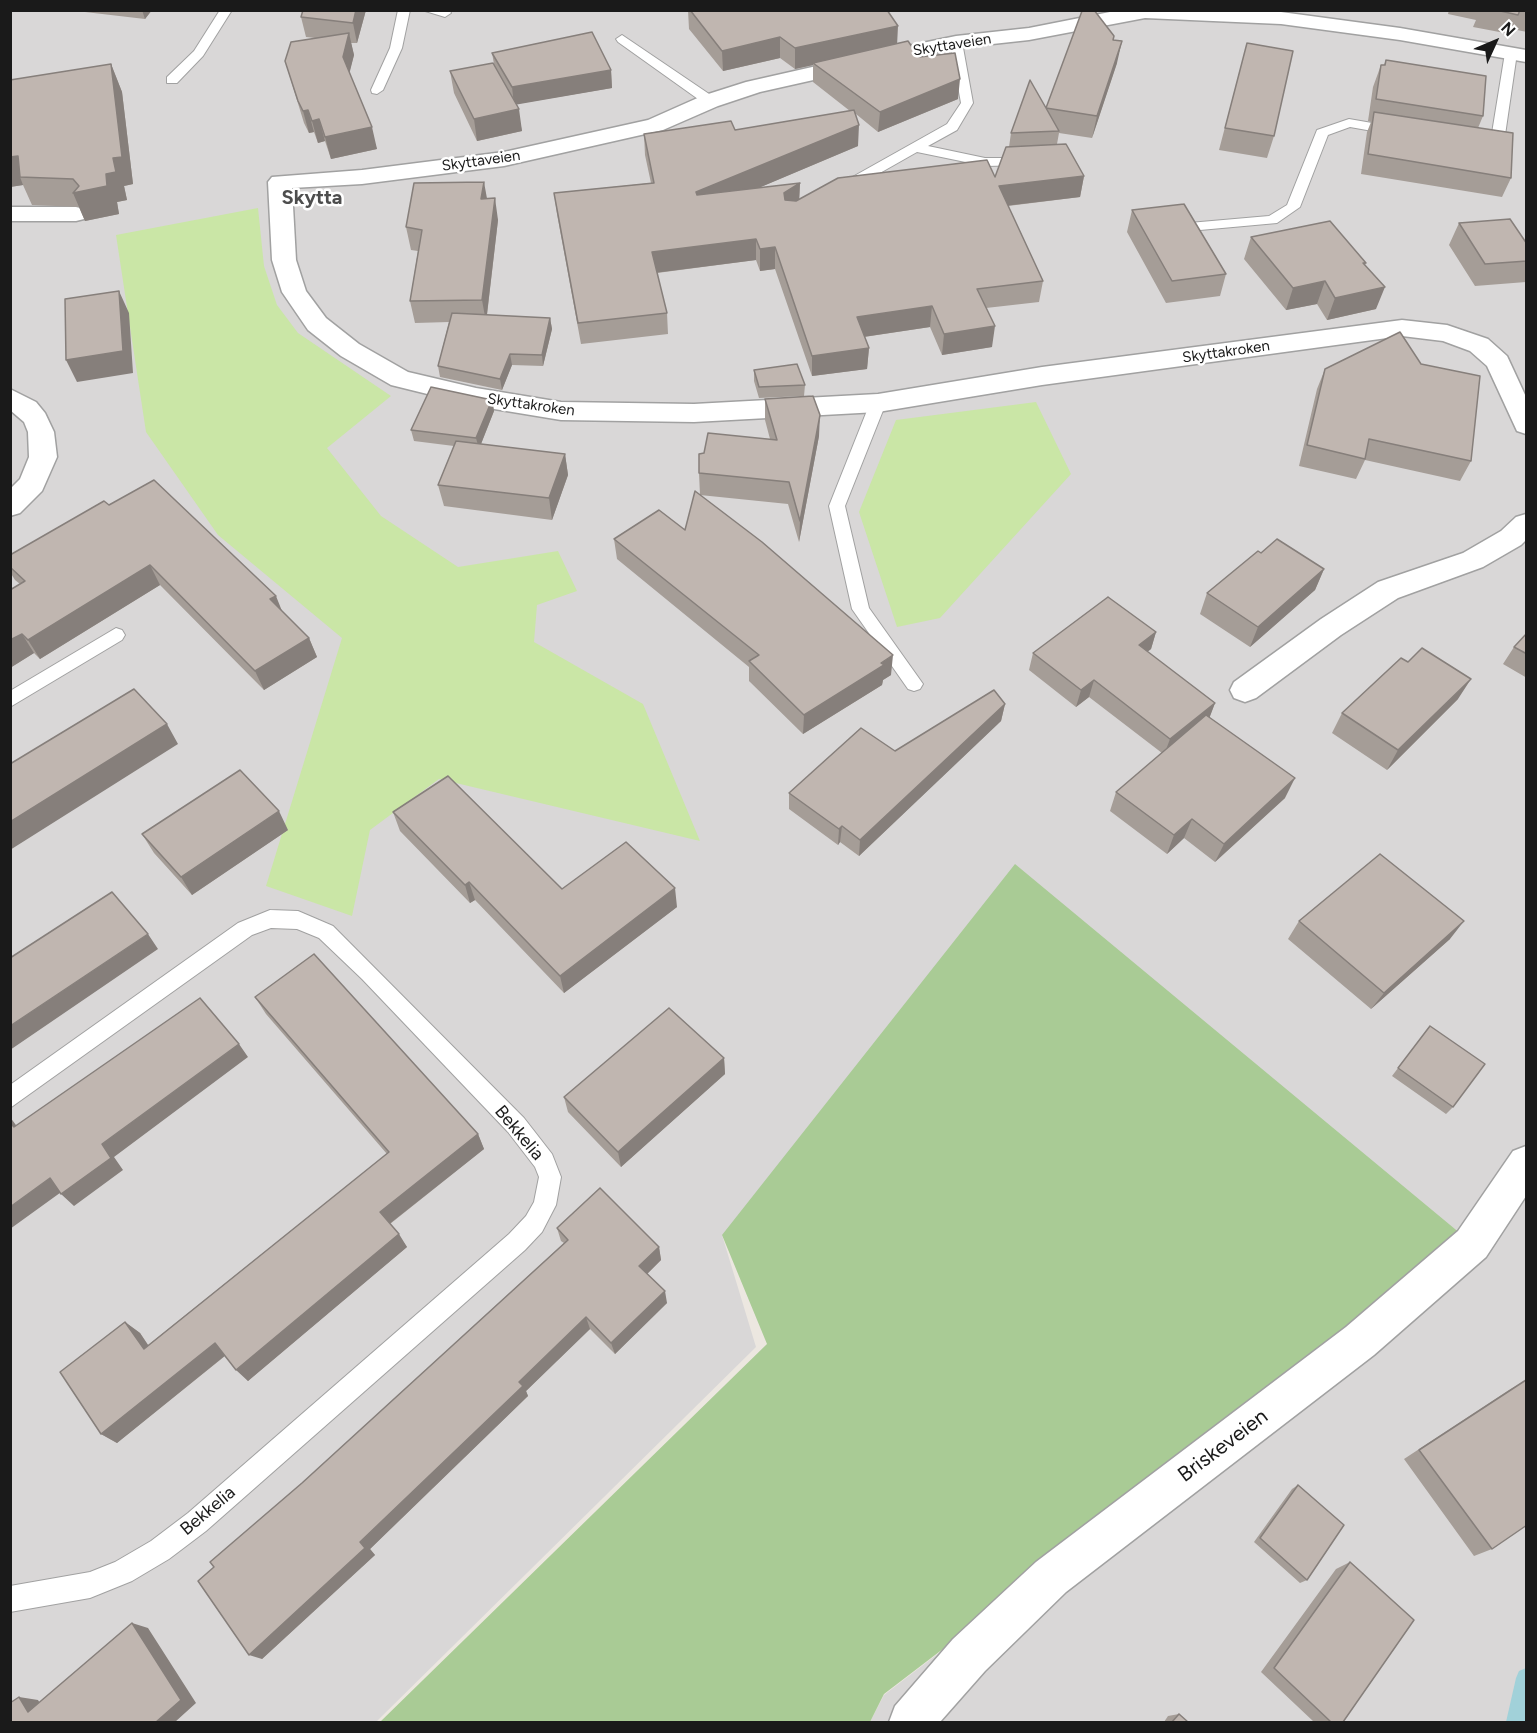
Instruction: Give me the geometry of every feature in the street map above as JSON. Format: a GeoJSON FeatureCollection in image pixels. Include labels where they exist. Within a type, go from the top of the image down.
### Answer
{"type":"FeatureCollection","features":[{"type":"Feature","properties":{"kind":"street","name":"Skyttaveien"},"geometry":{"type":"LineString","coordinates":[[280,182],[362,177],[504,159],[655,125],[710,101],[765,84],[956,42],[1029,34],[1144,11],[1281,14],[1519,55]]}},
{"type":"Feature","properties":{"kind":"street","name":"Skyttakroken"},"geometry":{"type":"LineString","coordinates":[[280,182],[284,260],[294,292],[317,324],[350,350],[400,379],[476,397],[561,411],[694,413],[878,403],[1042,376],[1402,328],[1446,333],[1479,345],[1498,362],[1527,425]]}},
{"type":"Feature","properties":{"kind":"street"},"geometry":{"type":"LineString","coordinates":[[10,214],[76,214]]}},
{"type":"Feature","properties":{"kind":"street"},"geometry":{"type":"LineString","coordinates":[[10,398],[27,408],[36,419],[41,432],[43,450],[39,471],[33,484],[10,506]]}},
{"type":"Feature","properties":{"kind":"street"},"geometry":{"type":"LineString","coordinates":[[1245,690],[1331,627],[1388,590],[1473,560],[1511,538],[1527,524]]}},
{"type":"Feature","properties":{"kind":"street","name":"Briskeveien"},"geometry":{"type":"LineString","coordinates":[[911,1722],[969,1655],[1052,1577],[1360,1341],[1472,1244],[1527,1164]]}},
{"type":"Feature","properties":{"kind":"lane"},"geometry":{"type":"LineString","coordinates":[[172,80],[199,53],[226,10]]}},
{"type":"Feature","properties":{"kind":"lane"},"geometry":{"type":"LineString","coordinates":[[377,90],[396,48],[404,10]]}},
{"type":"Feature","properties":{"kind":"lane"},"geometry":{"type":"LineString","coordinates":[[428,10],[445,13]]}},
{"type":"Feature","properties":{"kind":"lane"},"geometry":{"type":"LineString","coordinates":[[622,39],[710,101]]}},
{"type":"Feature","properties":{"kind":"lane"},"geometry":{"type":"LineString","coordinates":[[831,195],[952,128],[967,103],[956,42]]}},
{"type":"Feature","properties":{"kind":"lane"},"geometry":{"type":"LineString","coordinates":[[1463,142],[1475,144],[1498,135],[1519,55]]}},
{"type":"Feature","properties":{"kind":"lane"},"geometry":{"type":"LineString","coordinates":[[1189,227],[1272,220],[1293,207],[1322,133],[1349,123],[1406,133]]}},
{"type":"Feature","properties":{"kind":"lane"},"geometry":{"type":"LineString","coordinates":[[917,148],[985,162],[1043,161]]}},
{"type":"Feature","properties":{"kind":"lane"},"geometry":{"type":"LineString","coordinates":[[878,403],[837,506],[861,609],[914,684]]}},
{"type":"Feature","properties":{"kind":"lane"},"geometry":{"type":"LineString","coordinates":[[10,700],[116,635]]}},
{"type":"Feature","properties":{"kind":"lane","name":"Bekkelia"},"geometry":{"type":"LineString","coordinates":[[10,1098],[244,929],[270,919],[298,920],[326,932],[361,965],[516,1125],[544,1161],[550,1177],[545,1205],[534,1224],[517,1242],[197,1522],[160,1550],[123,1572],[90,1585],[10,1599]]}},
{"type":"Feature","properties":{"kind":"shaded area"},"geometry":{"type":"Polygon","coordinates":[[[11,11],[1526,11],[1526,1722],[870,1722],[884,1695],[1472,1244],[722,1235],[756,1347],[376,1722],[11,1722],[11,11]]]}},
{"type":"Feature","properties":{"kind":"green space"},"geometry":{"type":"Polygon","coordinates":[[[258,208],[264,266],[277,305],[298,333],[391,396],[327,448],[381,516],[458,567],[558,551],[577,591],[537,605],[534,642],[643,704],[700,841],[439,779],[370,830],[352,916],[266,886],[342,638],[218,535],[146,432],[116,235],[258,208]]]}},
{"type":"Feature","properties":{"kind":"green space"},"geometry":{"type":"Polygon","coordinates":[[[1036,402],[1071,474],[940,618],[897,627],[859,512],[896,420],[1036,402]]]}},
{"type":"Feature","properties":{"kind":"green space"},"geometry":{"type":"Polygon","coordinates":[[[1015,864],[1473,1244],[884,1694],[870,1722],[380,1722],[767,1344],[722,1235],[1015,864]]]}},
{"type":"Feature","properties":{"kind":"building"},"geometry":{"type":"Polygon","coordinates":[[[303,10],[356,10],[353,23],[301,17],[303,10]]]}},
{"type":"Feature","properties":{"kind":"building"},"geometry":{"type":"Polygon","coordinates":[[[690,10],[887,10],[898,26],[795,48],[780,37],[722,51],[690,10]]]}},
{"type":"Feature","properties":{"kind":"building"},"geometry":{"type":"Polygon","coordinates":[[[1094,10],[1114,36],[1113,40],[1122,41],[1097,116],[1046,108],[1082,11],[1094,10]]]}},
{"type":"Feature","properties":{"kind":"building"},"geometry":{"type":"Polygon","coordinates":[[[1496,10],[1520,10],[1518,15],[1496,10]]]}},
{"type":"Feature","properties":{"kind":"building"},"geometry":{"type":"Polygon","coordinates":[[[592,32],[611,70],[512,87],[492,53],[592,32]]]}},
{"type":"Feature","properties":{"kind":"building"},"geometry":{"type":"Polygon","coordinates":[[[349,33],[343,57],[372,127],[325,137],[319,119],[312,121],[308,110],[303,111],[285,61],[291,42],[349,33]]]}},
{"type":"Feature","properties":{"kind":"building"},"geometry":{"type":"Polygon","coordinates":[[[908,41],[919,57],[955,53],[960,79],[880,112],[813,63],[908,41]]]}},
{"type":"Feature","properties":{"kind":"building"},"geometry":{"type":"Polygon","coordinates":[[[1247,43],[1293,51],[1274,136],[1225,128],[1247,43]]]}},
{"type":"Feature","properties":{"kind":"building"},"geometry":{"type":"Polygon","coordinates":[[[1386,60],[1486,76],[1483,116],[1376,99],[1381,65],[1385,65],[1386,60]]]}},
{"type":"Feature","properties":{"kind":"building"},"geometry":{"type":"Polygon","coordinates":[[[493,63],[519,109],[474,119],[450,71],[493,63]]]}},
{"type":"Feature","properties":{"kind":"building"},"geometry":{"type":"Polygon","coordinates":[[[111,64],[122,157],[113,158],[116,172],[106,174],[107,186],[73,193],[79,186],[73,179],[20,177],[18,156],[10,157],[10,80],[111,64]]]}},
{"type":"Feature","properties":{"kind":"building"},"geometry":{"type":"Polygon","coordinates":[[[1030,80],[1059,131],[1011,133],[1030,80]]]}},
{"type":"Feature","properties":{"kind":"building"},"geometry":{"type":"Polygon","coordinates":[[[854,110],[859,125],[696,192],[697,195],[800,183],[784,193],[785,200],[796,201],[838,178],[987,160],[995,177],[1006,147],[1066,144],[1084,176],[999,186],[1043,281],[977,289],[995,326],[944,334],[932,306],[857,317],[869,348],[812,356],[775,247],[760,249],[756,239],[652,252],[667,313],[578,323],[554,193],[654,183],[644,134],[731,121],[735,130],[854,110]]]}},
{"type":"Feature","properties":{"kind":"building"},"geometry":{"type":"Polygon","coordinates":[[[1374,112],[1513,133],[1511,178],[1368,154],[1374,112]]]}},
{"type":"Feature","properties":{"kind":"building"},"geometry":{"type":"Polygon","coordinates":[[[484,182],[481,199],[495,198],[482,300],[410,301],[422,230],[406,227],[414,183],[484,182]]]}},
{"type":"Feature","properties":{"kind":"building"},"geometry":{"type":"Polygon","coordinates":[[[1184,204],[1226,274],[1172,281],[1132,210],[1184,204]]]}},
{"type":"Feature","properties":{"kind":"building"},"geometry":{"type":"Polygon","coordinates":[[[1510,219],[1527,244],[1527,261],[1485,264],[1459,223],[1510,219]]]}},
{"type":"Feature","properties":{"kind":"building"},"geometry":{"type":"Polygon","coordinates":[[[1330,221],[1385,287],[1335,298],[1325,281],[1293,288],[1251,237],[1330,221]]]}},
{"type":"Feature","properties":{"kind":"building"},"geometry":{"type":"Polygon","coordinates":[[[119,291],[123,351],[66,360],[65,299],[119,291]]]}},
{"type":"Feature","properties":{"kind":"building"},"geometry":{"type":"Polygon","coordinates":[[[452,313],[550,318],[542,355],[510,354],[500,379],[438,366],[452,313]]]}},
{"type":"Feature","properties":{"kind":"building"},"geometry":{"type":"Polygon","coordinates":[[[1400,332],[1421,364],[1480,376],[1471,461],[1369,439],[1365,459],[1307,445],[1325,369],[1400,332]]]}},
{"type":"Feature","properties":{"kind":"building"},"geometry":{"type":"Polygon","coordinates":[[[797,364],[805,385],[759,387],[754,370],[797,364]]]}},
{"type":"Feature","properties":{"kind":"building"},"geometry":{"type":"Polygon","coordinates":[[[431,387],[492,400],[476,438],[411,430],[431,387]]]}},
{"type":"Feature","properties":{"kind":"building"},"geometry":{"type":"Polygon","coordinates":[[[813,396],[820,415],[800,521],[789,482],[699,473],[699,454],[704,453],[708,433],[777,440],[765,399],[813,396]]]}},
{"type":"Feature","properties":{"kind":"building"},"geometry":{"type":"Polygon","coordinates":[[[456,441],[565,454],[549,498],[438,485],[456,441]]]}},
{"type":"Feature","properties":{"kind":"building"},"geometry":{"type":"Polygon","coordinates":[[[154,480],[276,596],[270,599],[309,638],[255,671],[150,565],[28,640],[22,634],[10,640],[10,590],[25,581],[10,567],[10,555],[104,501],[109,505],[154,480]]]}},
{"type":"Feature","properties":{"kind":"building"},"geometry":{"type":"Polygon","coordinates":[[[695,491],[762,542],[893,655],[881,663],[884,665],[804,715],[749,661],[759,655],[614,539],[659,510],[685,530],[695,491]]]}},
{"type":"Feature","properties":{"kind":"building"},"geometry":{"type":"Polygon","coordinates":[[[1277,539],[1324,569],[1258,627],[1207,593],[1258,551],[1261,553],[1277,539]]]}},
{"type":"Feature","properties":{"kind":"building"},"geometry":{"type":"Polygon","coordinates":[[[1108,597],[1156,632],[1139,645],[1215,703],[1170,739],[1094,680],[1081,690],[1033,653],[1108,597]]]}},
{"type":"Feature","properties":{"kind":"building"},"geometry":{"type":"Polygon","coordinates":[[[1527,633],[1527,654],[1514,647],[1527,633]]]}},
{"type":"Feature","properties":{"kind":"building"},"geometry":{"type":"Polygon","coordinates":[[[1422,648],[1471,679],[1398,750],[1342,713],[1401,658],[1408,662],[1422,648]]]}},
{"type":"Feature","properties":{"kind":"building"},"geometry":{"type":"Polygon","coordinates":[[[134,689],[167,724],[10,822],[10,764],[134,689]]]}},
{"type":"Feature","properties":{"kind":"building"},"geometry":{"type":"Polygon","coordinates":[[[994,690],[1005,704],[860,840],[842,826],[839,829],[789,793],[861,728],[895,751],[994,690]]]}},
{"type":"Feature","properties":{"kind":"building"},"geometry":{"type":"Polygon","coordinates":[[[1206,715],[1295,778],[1224,844],[1192,819],[1174,835],[1116,792],[1206,715]]]}},
{"type":"Feature","properties":{"kind":"building"},"geometry":{"type":"Polygon","coordinates":[[[240,770],[279,811],[181,877],[142,834],[240,770]]]}},
{"type":"Feature","properties":{"kind":"building"},"geometry":{"type":"Polygon","coordinates":[[[448,776],[562,889],[626,842],[675,888],[560,976],[469,882],[465,885],[393,812],[448,776]]]}},
{"type":"Feature","properties":{"kind":"building"},"geometry":{"type":"Polygon","coordinates":[[[1380,854],[1464,921],[1384,993],[1299,921],[1380,854]]]}},
{"type":"Feature","properties":{"kind":"building"},"geometry":{"type":"Polygon","coordinates":[[[112,892],[148,934],[10,1026],[10,958],[112,892]]]}},
{"type":"Feature","properties":{"kind":"building"},"geometry":{"type":"Polygon","coordinates":[[[314,954],[478,1134],[380,1212],[399,1234],[236,1370],[215,1343],[101,1434],[60,1372],[125,1322],[144,1349],[389,1152],[255,997],[314,954]]]}},
{"type":"Feature","properties":{"kind":"building"},"geometry":{"type":"Polygon","coordinates":[[[200,998],[239,1044],[102,1144],[111,1158],[61,1194],[50,1178],[10,1207],[10,1123],[14,1127],[200,998]]]}},
{"type":"Feature","properties":{"kind":"building"},"geometry":{"type":"Polygon","coordinates":[[[669,1008],[724,1058],[618,1152],[564,1097],[669,1008]]]}},
{"type":"Feature","properties":{"kind":"building"},"geometry":{"type":"Polygon","coordinates":[[[1430,1026],[1485,1064],[1453,1107],[1398,1068],[1430,1026]]]}},
{"type":"Feature","properties":{"kind":"building"},"geometry":{"type":"Polygon","coordinates":[[[600,1188],[659,1247],[639,1266],[665,1291],[611,1343],[586,1317],[519,1382],[523,1386],[360,1542],[365,1548],[249,1655],[198,1581],[214,1567],[210,1562],[302,1483],[568,1240],[557,1228],[600,1188]]]}},
{"type":"Feature","properties":{"kind":"building"},"geometry":{"type":"Polygon","coordinates":[[[1526,1380],[1527,1525],[1492,1549],[1419,1450],[1526,1380]]]}},
{"type":"Feature","properties":{"kind":"building"},"geometry":{"type":"Polygon","coordinates":[[[1298,1485],[1344,1525],[1307,1580],[1260,1538],[1298,1485]]]}},
{"type":"Feature","properties":{"kind":"building"},"geometry":{"type":"Polygon","coordinates":[[[1350,1562],[1414,1620],[1343,1722],[1331,1722],[1274,1668],[1350,1562]]]}},
{"type":"Feature","properties":{"kind":"building"},"geometry":{"type":"Polygon","coordinates":[[[132,1623],[181,1700],[156,1722],[10,1722],[10,1703],[19,1697],[28,1712],[132,1623]]]}},
{"type":"Feature","properties":{"kind":"building"},"geometry":{"type":"Polygon","coordinates":[[[1179,1714],[1188,1722],[1172,1722],[1179,1714]]]}},
{"type":"Feature","properties":{"kind":"waterway"},"geometry":{"type":"LineString","coordinates":[[1516,1722],[1526,1678]]}},
{"type":"Feature","properties":{"kind":"district","name":"Skytta"},"geometry":{"type":"Point","coordinates":[312,198]}}]}
